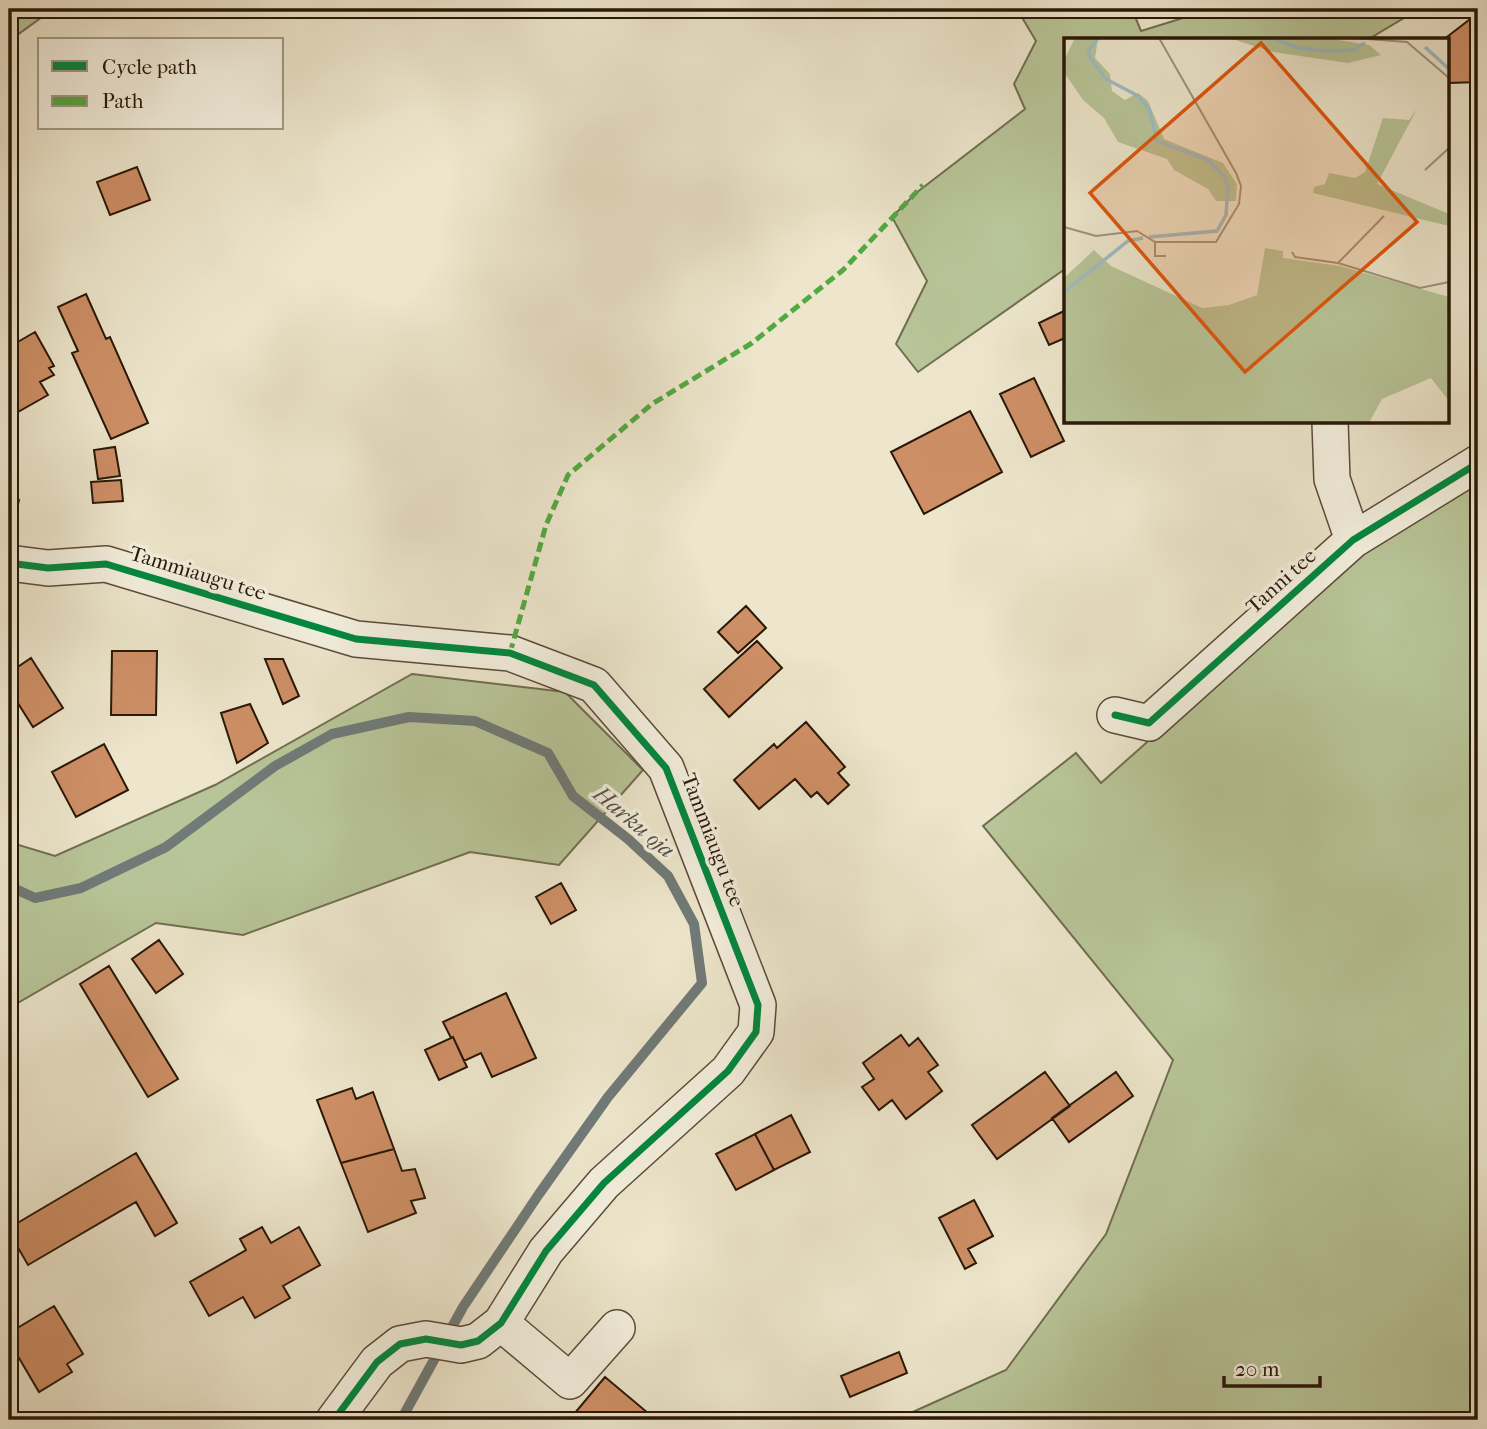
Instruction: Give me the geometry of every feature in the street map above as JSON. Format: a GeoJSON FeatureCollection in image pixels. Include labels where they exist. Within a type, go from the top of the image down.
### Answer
{"type":"FeatureCollection","features":[{"type":"Feature","properties":{"kind":"street"},"geometry":{"type":"LineString","coordinates":[[1330,424],[1332,479],[1353,540]]}},
{"type":"Feature","properties":{"kind":"street","name":"Tanni tee"},"geometry":{"type":"LineString","coordinates":[[1115,715],[1149,723],[1353,540],[1478,463]]}},
{"type":"Feature","properties":{"kind":"street","name":"Tammiaugu tee"},"geometry":{"type":"LineString","coordinates":[[9,563],[48,568],[106,564],[356,639],[510,653],[594,685],[666,768],[758,1005],[756,1032],[728,1071],[604,1183],[547,1251],[501,1323],[478,1341],[461,1345],[426,1339],[400,1344],[377,1362],[334,1420]]}},
{"type":"Feature","properties":{"kind":"street"},"geometry":{"type":"LineString","coordinates":[[501,1323],[570,1381],[617,1328]]}},
{"type":"Feature","properties":{"kind":"green space"},"geometry":{"type":"Polygon","coordinates":[[[9,9],[53,9],[9,41],[9,9]]]}},
{"type":"Feature","properties":{"kind":"green space"},"geometry":{"type":"Polygon","coordinates":[[[1017,9],[1132,9],[1141,31],[1212,9],[1419,9],[1370,38],[1064,38],[1064,270],[918,372],[896,344],[927,281],[892,217],[916,193],[1025,109],[1014,84],[1036,41],[1017,9]]]}},
{"type":"Feature","properties":{"kind":"green space"},"geometry":{"type":"Polygon","coordinates":[[[1478,479],[1478,1420],[895,1420],[1006,1370],[1106,1234],[1173,1060],[983,826],[1076,753],[1101,783],[1316,592],[1375,544],[1478,479]]]}},
{"type":"Feature","properties":{"kind":"green space"},"geometry":{"type":"Polygon","coordinates":[[[412,674],[565,692],[643,770],[559,865],[470,852],[243,935],[156,923],[9,1008],[9,842],[55,856],[215,785],[412,674]]]}},
{"type":"Feature","properties":{"kind":"building"},"geometry":{"type":"Polygon","coordinates":[[[1478,13],[1478,82],[1448,84],[1448,38],[1446,38],[1478,13]]]}},
{"type":"Feature","properties":{"kind":"building"},"geometry":{"type":"Polygon","coordinates":[[[137,167],[150,200],[110,215],[97,182],[137,167]]]}},
{"type":"Feature","properties":{"kind":"building"},"geometry":{"type":"Polygon","coordinates":[[[86,294],[106,339],[110,337],[148,423],[111,439],[72,353],[78,351],[58,307],[86,294]]]}},
{"type":"Feature","properties":{"kind":"building"},"geometry":{"type":"Polygon","coordinates":[[[1064,311],[1064,338],[1049,345],[1039,323],[1064,311]]]}},
{"type":"Feature","properties":{"kind":"building"},"geometry":{"type":"Polygon","coordinates":[[[35,332],[54,366],[49,368],[54,375],[40,382],[48,395],[9,417],[9,347],[35,332]]]}},
{"type":"Feature","properties":{"kind":"building"},"geometry":{"type":"Polygon","coordinates":[[[1034,378],[1064,441],[1031,457],[1000,394],[1034,378]]]}},
{"type":"Feature","properties":{"kind":"building"},"geometry":{"type":"Polygon","coordinates":[[[970,411],[1002,472],[924,514],[891,452],[970,411]]]}},
{"type":"Feature","properties":{"kind":"building"},"geometry":{"type":"Polygon","coordinates":[[[115,447],[120,476],[98,479],[94,450],[115,447]]]}},
{"type":"Feature","properties":{"kind":"building"},"geometry":{"type":"Polygon","coordinates":[[[121,480],[123,501],[93,503],[91,482],[121,480]]]}},
{"type":"Feature","properties":{"kind":"building"},"geometry":{"type":"Polygon","coordinates":[[[9,498],[19,500],[9,539],[9,498]]]}},
{"type":"Feature","properties":{"kind":"building"},"geometry":{"type":"Polygon","coordinates":[[[746,606],[766,628],[738,653],[718,632],[746,606]]]}},
{"type":"Feature","properties":{"kind":"building"},"geometry":{"type":"Polygon","coordinates":[[[757,641],[782,668],[729,717],[704,689],[757,641]]]}},
{"type":"Feature","properties":{"kind":"building"},"geometry":{"type":"Polygon","coordinates":[[[112,651],[157,651],[156,715],[111,715],[112,651]]]}},
{"type":"Feature","properties":{"kind":"building"},"geometry":{"type":"Polygon","coordinates":[[[31,658],[63,708],[33,727],[9,689],[9,673],[31,658]]]}},
{"type":"Feature","properties":{"kind":"building"},"geometry":{"type":"Polygon","coordinates":[[[265,659],[283,659],[299,696],[283,704],[265,659]]]}},
{"type":"Feature","properties":{"kind":"building"},"geometry":{"type":"Polygon","coordinates":[[[250,704],[268,743],[237,763],[221,713],[250,704]]]}},
{"type":"Feature","properties":{"kind":"building"},"geometry":{"type":"Polygon","coordinates":[[[806,722],[845,767],[838,773],[849,785],[828,804],[817,792],[811,797],[795,779],[759,809],[734,780],[774,744],[777,748],[806,722]]]}},
{"type":"Feature","properties":{"kind":"building"},"geometry":{"type":"Polygon","coordinates":[[[104,744],[128,790],[76,817],[52,772],[104,744]]]}},
{"type":"Feature","properties":{"kind":"building"},"geometry":{"type":"Polygon","coordinates":[[[561,883],[576,910],[551,924],[536,897],[561,883]]]}},
{"type":"Feature","properties":{"kind":"building"},"geometry":{"type":"Polygon","coordinates":[[[159,940],[183,974],[156,993],[132,959],[159,940]]]}},
{"type":"Feature","properties":{"kind":"building"},"geometry":{"type":"Polygon","coordinates":[[[109,966],[178,1079],[148,1097],[80,984],[109,966]]]}},
{"type":"Feature","properties":{"kind":"building"},"geometry":{"type":"Polygon","coordinates":[[[506,993],[536,1058],[492,1077],[481,1053],[464,1061],[443,1022],[506,993]]]}},
{"type":"Feature","properties":{"kind":"building"},"geometry":{"type":"Polygon","coordinates":[[[901,1035],[909,1046],[918,1038],[938,1065],[928,1072],[942,1091],[906,1119],[892,1100],[879,1110],[862,1087],[874,1079],[863,1063],[901,1035]]]}},
{"type":"Feature","properties":{"kind":"building"},"geometry":{"type":"Polygon","coordinates":[[[453,1037],[467,1067],[439,1080],[425,1050],[453,1037]]]}},
{"type":"Feature","properties":{"kind":"building"},"geometry":{"type":"Polygon","coordinates":[[[1045,1072],[1070,1106],[997,1159],[972,1125],[1045,1072]]]}},
{"type":"Feature","properties":{"kind":"building"},"geometry":{"type":"Polygon","coordinates":[[[1116,1072],[1133,1096],[1069,1142],[1052,1118],[1116,1072]]]}},
{"type":"Feature","properties":{"kind":"building"},"geometry":{"type":"Polygon","coordinates":[[[352,1088],[356,1099],[373,1092],[394,1149],[341,1163],[317,1100],[352,1088]]]}},
{"type":"Feature","properties":{"kind":"building"},"geometry":{"type":"Polygon","coordinates":[[[791,1115],[810,1152],[774,1170],[755,1134],[791,1115]]]}},
{"type":"Feature","properties":{"kind":"building"},"geometry":{"type":"Polygon","coordinates":[[[755,1134],[774,1170],[736,1190],[716,1154],[755,1134]]]}},
{"type":"Feature","properties":{"kind":"building"},"geometry":{"type":"Polygon","coordinates":[[[394,1149],[402,1171],[415,1169],[425,1198],[411,1201],[416,1213],[368,1232],[341,1163],[394,1149]]]}},
{"type":"Feature","properties":{"kind":"building"},"geometry":{"type":"Polygon","coordinates":[[[136,1153],[177,1223],[155,1236],[136,1202],[28,1265],[9,1228],[136,1153]]]}},
{"type":"Feature","properties":{"kind":"building"},"geometry":{"type":"Polygon","coordinates":[[[974,1200],[993,1236],[968,1249],[976,1263],[965,1269],[939,1218],[974,1200]]]}},
{"type":"Feature","properties":{"kind":"building"},"geometry":{"type":"Polygon","coordinates":[[[262,1227],[271,1243],[299,1227],[320,1265],[283,1286],[290,1298],[255,1318],[243,1297],[209,1316],[190,1282],[246,1250],[240,1239],[262,1227]]]}},
{"type":"Feature","properties":{"kind":"building"},"geometry":{"type":"Polygon","coordinates":[[[54,1306],[83,1354],[67,1364],[72,1372],[39,1392],[9,1341],[9,1333],[54,1306]]]}},
{"type":"Feature","properties":{"kind":"building"},"geometry":{"type":"Polygon","coordinates":[[[899,1352],[907,1373],[850,1397],[841,1376],[899,1352]]]}},
{"type":"Feature","properties":{"kind":"building"},"geometry":{"type":"Polygon","coordinates":[[[605,1377],[648,1413],[642,1420],[569,1420],[605,1377]]]}},
{"type":"Feature","properties":{"kind":"waterway","name":"Harku oja"},"geometry":{"type":"LineString","coordinates":[[9,886],[35,898],[81,888],[166,847],[275,766],[332,734],[409,717],[475,721],[548,753],[573,796],[628,839],[668,876],[694,924],[702,983],[608,1097],[539,1194],[463,1307],[401,1420]]}},
{"type":"Feature","properties":{"kind":"marked path"},"geometry":{"type":"LineString","coordinates":[[510,653],[546,525],[568,475],[652,404],[752,343],[843,270],[923,185]]}},
{"type":"Feature","properties":{"kind":"cycle path"},"geometry":{"type":"LineString","coordinates":[[1115,715],[1149,723],[1353,540],[1478,463]]}},
{"type":"Feature","properties":{"kind":"cycle path"},"geometry":{"type":"LineString","coordinates":[[9,563],[48,568],[106,564],[356,639],[510,653],[594,685],[666,768],[758,1005],[756,1032],[728,1071],[604,1183],[546,1251],[501,1323],[478,1341],[461,1345],[426,1339],[400,1344],[377,1362],[334,1420]]}}]}
